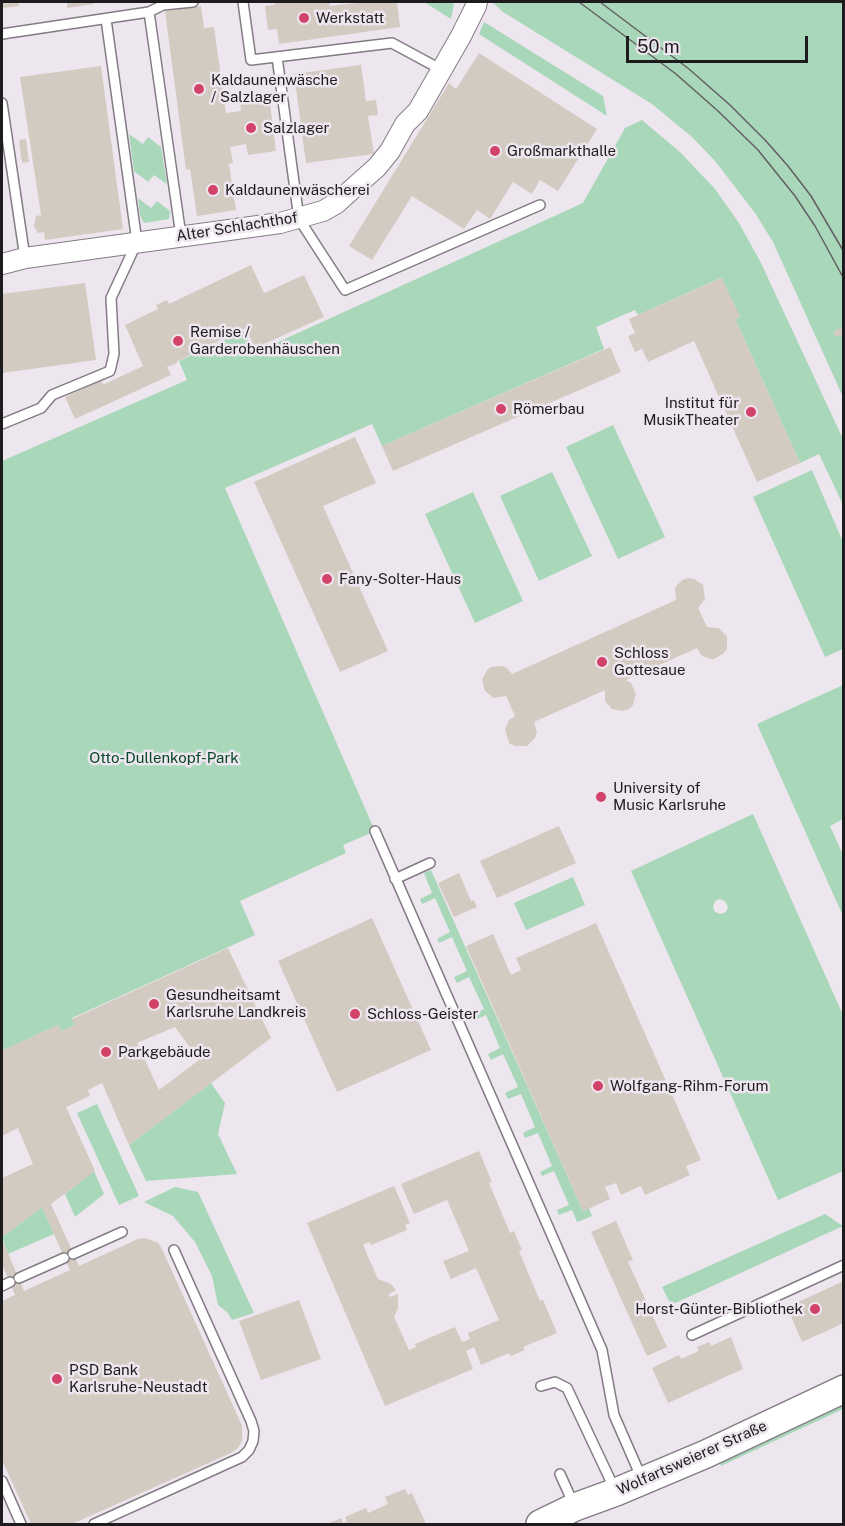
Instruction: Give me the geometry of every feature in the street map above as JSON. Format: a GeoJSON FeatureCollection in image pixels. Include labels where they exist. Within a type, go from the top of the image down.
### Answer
{"type":"FeatureCollection","features":[{"type":"Feature","properties":{"kind":"main road","name":"Wolfartsweierer Straße"},"geometry":{"type":"LineString","coordinates":[[540,1524],[579,1516],[616,1492],[843,1389]]}},
{"type":"Feature","properties":{"kind":"street","name":"Alter Schlachthof"},"geometry":{"type":"LineString","coordinates":[[2,264],[25,258],[280,223],[322,211],[337,203],[377,167],[390,151],[405,124],[418,111],[477,6],[477,2]]}},
{"type":"Feature","properties":{"kind":"lane"},"geometry":{"type":"LineString","coordinates":[[2,34],[149,12],[163,5],[193,2]]}},
{"type":"Feature","properties":{"kind":"lane"},"geometry":{"type":"LineString","coordinates":[[243,2],[251,60],[392,43],[442,70]]}},
{"type":"Feature","properties":{"kind":"lane"},"geometry":{"type":"LineString","coordinates":[[149,12],[181,236]]}},
{"type":"Feature","properties":{"kind":"lane"},"geometry":{"type":"LineString","coordinates":[[2,424],[41,408],[52,395],[111,371],[114,354],[111,298],[137,242],[106,19]]}},
{"type":"Feature","properties":{"kind":"lane"},"geometry":{"type":"LineString","coordinates":[[277,57],[299,219],[345,290],[540,205]]}},
{"type":"Feature","properties":{"kind":"lane"},"geometry":{"type":"LineString","coordinates":[[2,103],[25,258]]}},
{"type":"Feature","properties":{"kind":"lane"},"geometry":{"type":"LineString","coordinates":[[375,831],[602,1350],[614,1415],[643,1481]]}},
{"type":"Feature","properties":{"kind":"lane"},"geometry":{"type":"LineString","coordinates":[[395,879],[430,863]]}},
{"type":"Feature","properties":{"kind":"lane"},"geometry":{"type":"LineString","coordinates":[[10,1282],[122,1232]]}},
{"type":"Feature","properties":{"kind":"lane"},"geometry":{"type":"LineString","coordinates":[[94,1524],[242,1457],[249,1450],[253,1441],[254,1431],[251,1421],[174,1250]]}},
{"type":"Feature","properties":{"kind":"lane"},"geometry":{"type":"LineString","coordinates":[[692,1335],[843,1265]]}},
{"type":"Feature","properties":{"kind":"lane"},"geometry":{"type":"LineString","coordinates":[[541,1386],[555,1382],[567,1388],[616,1492]]}},
{"type":"Feature","properties":{"kind":"lane"},"geometry":{"type":"LineString","coordinates":[[560,1474],[579,1516]]}},
{"type":"Feature","properties":{"kind":"lane"},"geometry":{"type":"LineString","coordinates":[[2,1481],[21,1524]]}},
{"type":"Feature","properties":{"kind":"green space"},"geometry":{"type":"Polygon","coordinates":[[[424,2],[454,4],[451,19],[424,2]]]}},
{"type":"Feature","properties":{"kind":"green space"},"geometry":{"type":"Polygon","coordinates":[[[492,2],[843,2],[843,397],[773,242],[755,213],[715,161],[692,137],[652,104],[503,12],[492,2]]]}},
{"type":"Feature","properties":{"kind":"green space"},"geometry":{"type":"Polygon","coordinates":[[[484,22],[603,96],[607,116],[479,34],[484,22]]]}},
{"type":"Feature","properties":{"kind":"green space","name":"Otto-Dullenkopf-Park"},"geometry":{"type":"Polygon","coordinates":[[[642,120],[680,152],[715,189],[739,223],[760,261],[843,439],[843,505],[819,454],[800,463],[735,319],[740,317],[721,278],[638,315],[635,310],[596,327],[604,349],[382,446],[372,424],[225,488],[375,831],[343,845],[346,853],[240,901],[255,935],[72,1018],[75,1025],[61,1031],[58,1025],[2,1051],[2,461],[187,380],[179,361],[244,331],[254,353],[583,203],[625,128],[642,120]]]}},
{"type":"Feature","properties":{"kind":"green space"},"geometry":{"type":"Polygon","coordinates":[[[129,134],[143,144],[148,137],[161,147],[167,184],[154,175],[148,182],[134,171],[129,134]]]}},
{"type":"Feature","properties":{"kind":"green space"},"geometry":{"type":"Polygon","coordinates":[[[138,198],[151,208],[157,201],[170,211],[169,219],[144,223],[140,215],[138,198]]]}},
{"type":"Feature","properties":{"kind":"green space"},"geometry":{"type":"Polygon","coordinates":[[[613,425],[665,537],[618,559],[566,447],[613,425]]]}},
{"type":"Feature","properties":{"kind":"green space"},"geometry":{"type":"Polygon","coordinates":[[[812,470],[843,542],[843,649],[825,657],[753,497],[812,470]]]}},
{"type":"Feature","properties":{"kind":"green space"},"geometry":{"type":"Polygon","coordinates":[[[552,472],[592,556],[539,581],[500,496],[552,472]]]}},
{"type":"Feature","properties":{"kind":"green space"},"geometry":{"type":"Polygon","coordinates":[[[473,492],[523,601],[475,623],[425,514],[473,492]]]}},
{"type":"Feature","properties":{"kind":"green space"},"geometry":{"type":"Polygon","coordinates":[[[843,685],[843,819],[830,826],[843,855],[843,916],[757,724],[843,685]]]}},
{"type":"Feature","properties":{"kind":"green space"},"geometry":{"type":"Polygon","coordinates":[[[753,814],[843,1015],[843,1171],[778,1200],[631,871],[753,814]],[[720,899],[715,901],[713,907],[715,912],[721,914],[726,912],[728,907],[725,901],[720,899]]]}},
{"type":"Feature","properties":{"kind":"green space"},"geometry":{"type":"Polygon","coordinates":[[[431,870],[583,1211],[589,1208],[592,1216],[577,1222],[572,1210],[559,1215],[557,1210],[569,1205],[554,1171],[542,1176],[540,1172],[552,1166],[538,1133],[525,1138],[523,1133],[535,1127],[521,1094],[508,1099],[505,1093],[518,1087],[503,1054],[491,1060],[488,1054],[500,1048],[486,1015],[473,1021],[471,1015],[484,1009],[469,977],[457,983],[454,977],[467,971],[452,937],[439,943],[437,939],[450,932],[435,898],[422,904],[420,899],[432,893],[424,873],[431,870]]]}},
{"type":"Feature","properties":{"kind":"green space"},"geometry":{"type":"Polygon","coordinates":[[[573,877],[585,905],[526,930],[514,903],[573,877]]]}},
{"type":"Feature","properties":{"kind":"green space"},"geometry":{"type":"Polygon","coordinates":[[[211,1083],[225,1103],[218,1134],[237,1174],[146,1181],[129,1145],[211,1083]]]}},
{"type":"Feature","properties":{"kind":"green space"},"geometry":{"type":"Polygon","coordinates":[[[97,1104],[139,1196],[119,1205],[77,1113],[97,1104]]]}},
{"type":"Feature","properties":{"kind":"green space"},"geometry":{"type":"Polygon","coordinates":[[[94,1171],[104,1194],[75,1217],[65,1194],[94,1171]]]}},
{"type":"Feature","properties":{"kind":"green space"},"geometry":{"type":"Polygon","coordinates":[[[175,1187],[198,1192],[254,1313],[232,1320],[228,1313],[218,1305],[212,1276],[195,1242],[173,1216],[144,1202],[175,1187]]]}},
{"type":"Feature","properties":{"kind":"green space"},"geometry":{"type":"Polygon","coordinates":[[[42,1207],[54,1234],[8,1254],[2,1237],[42,1207]]]}},
{"type":"Feature","properties":{"kind":"green space"},"geometry":{"type":"Polygon","coordinates":[[[825,1214],[843,1226],[671,1305],[662,1287],[825,1214]]]}},
{"type":"Feature","properties":{"kind":"green space"},"geometry":{"type":"Polygon","coordinates":[[[843,1403],[843,1409],[721,1466],[719,1460],[843,1403]]]}},
{"type":"Feature","properties":{"kind":"building"},"geometry":{"type":"Polygon","coordinates":[[[2,2],[18,2],[19,6],[2,8],[2,2]]]}},
{"type":"Feature","properties":{"kind":"building"},"geometry":{"type":"Polygon","coordinates":[[[67,2],[94,2],[94,4],[67,8],[67,2]]]}},
{"type":"Feature","properties":{"kind":"building"},"geometry":{"type":"Polygon","coordinates":[[[274,2],[329,2],[330,6],[366,2],[397,2],[400,27],[279,44],[277,29],[268,30],[265,6],[274,5],[274,2]]]}},
{"type":"Feature","properties":{"kind":"building"},"geometry":{"type":"Polygon","coordinates":[[[201,6],[204,28],[214,27],[226,113],[241,111],[240,100],[269,96],[276,151],[248,155],[246,144],[230,147],[233,163],[229,164],[236,210],[197,216],[190,169],[186,170],[165,11],[201,6]]]}},
{"type":"Feature","properties":{"kind":"building","name":"Großmarkthalle"},"geometry":{"type":"Polygon","coordinates":[[[479,53],[597,129],[558,191],[540,180],[532,194],[513,182],[490,219],[477,210],[464,229],[412,196],[372,260],[349,246],[449,83],[456,89],[479,53]]]}},
{"type":"Feature","properties":{"kind":"building"},"geometry":{"type":"Polygon","coordinates":[[[361,65],[366,101],[376,100],[378,115],[368,116],[374,154],[306,163],[294,74],[361,65]]]}},
{"type":"Feature","properties":{"kind":"building"},"geometry":{"type":"Polygon","coordinates":[[[101,66],[123,229],[45,240],[44,232],[38,233],[34,226],[36,216],[41,215],[20,77],[101,66]]]}},
{"type":"Feature","properties":{"kind":"building"},"geometry":{"type":"Polygon","coordinates":[[[26,139],[29,162],[22,163],[19,140],[26,139]]]}},
{"type":"Feature","properties":{"kind":"building","name":"Remise / Garderobenhäuschen"},"geometry":{"type":"Polygon","coordinates":[[[251,265],[264,293],[304,275],[324,317],[255,348],[246,328],[167,367],[171,375],[75,419],[65,397],[101,380],[103,384],[107,383],[143,366],[125,325],[158,309],[156,305],[167,300],[169,304],[251,265]]]}},
{"type":"Feature","properties":{"kind":"building","name":"Institut für MusikTheater"},"geometry":{"type":"Polygon","coordinates":[[[722,278],[740,317],[735,319],[800,463],[757,482],[694,341],[648,362],[642,349],[635,352],[628,336],[635,333],[629,319],[722,278]]]}},
{"type":"Feature","properties":{"kind":"building"},"geometry":{"type":"Polygon","coordinates":[[[85,283],[96,360],[2,373],[2,294],[85,283]]]}},
{"type":"Feature","properties":{"kind":"building"},"geometry":{"type":"Polygon","coordinates":[[[844,326],[844,334],[837,337],[834,335],[834,331],[844,326]]]}},
{"type":"Feature","properties":{"kind":"building","name":"Römerbau"},"geometry":{"type":"Polygon","coordinates":[[[610,347],[621,372],[393,471],[382,446],[610,347]]]}},
{"type":"Feature","properties":{"kind":"building","name":"Fany-Solter-Haus"},"geometry":{"type":"Polygon","coordinates":[[[355,437],[376,483],[323,506],[388,651],[340,672],[254,482],[355,437]]]}},
{"type":"Feature","properties":{"kind":"building","name":"Schloss Gottesaue"},"geometry":{"type":"Polygon","coordinates":[[[688,578],[703,585],[705,599],[698,608],[707,627],[719,628],[727,637],[727,649],[723,654],[710,659],[701,655],[697,648],[626,680],[631,683],[636,694],[633,705],[629,709],[623,711],[612,709],[605,701],[605,690],[534,722],[537,732],[535,738],[527,746],[515,746],[509,743],[505,729],[509,720],[515,716],[506,696],[494,698],[485,691],[482,680],[487,670],[501,666],[506,667],[512,674],[676,600],[675,588],[682,580],[688,578]]]}},
{"type":"Feature","properties":{"kind":"building"},"geometry":{"type":"Polygon","coordinates":[[[559,826],[576,863],[497,898],[480,861],[559,826]]]}},
{"type":"Feature","properties":{"kind":"building"},"geometry":{"type":"Polygon","coordinates":[[[459,873],[471,901],[474,900],[477,907],[454,917],[438,883],[459,873]]]}},
{"type":"Feature","properties":{"kind":"building"},"geometry":{"type":"Polygon","coordinates":[[[372,918],[431,1050],[337,1092],[278,961],[372,918]]]}},
{"type":"Feature","properties":{"kind":"building","name":"Wolfgang-Rihm-Forum"},"geometry":{"type":"Polygon","coordinates":[[[596,923],[701,1160],[686,1166],[690,1175],[645,1195],[641,1186],[621,1195],[616,1183],[605,1187],[610,1199],[583,1211],[466,946],[493,934],[511,975],[521,970],[516,958],[596,923]]]}},
{"type":"Feature","properties":{"kind":"building"},"geometry":{"type":"Polygon","coordinates":[[[228,948],[271,1038],[129,1145],[102,1083],[88,1090],[90,1096],[66,1107],[95,1171],[51,1204],[79,1266],[138,1239],[146,1238],[158,1243],[242,1426],[242,1441],[231,1453],[72,1524],[31,1524],[2,1460],[2,1301],[15,1295],[2,1264],[2,1239],[24,1291],[70,1270],[42,1207],[2,1237],[2,1178],[33,1164],[18,1128],[2,1136],[2,1051],[58,1025],[61,1031],[75,1025],[72,1019],[228,948]],[[175,1027],[137,1043],[159,1090],[199,1060],[175,1027]]]}},
{"type":"Feature","properties":{"kind":"building"},"geometry":{"type":"Polygon","coordinates":[[[479,1151],[492,1182],[489,1183],[510,1233],[514,1231],[522,1250],[519,1251],[540,1301],[543,1300],[557,1333],[523,1347],[525,1350],[511,1356],[509,1353],[481,1365],[474,1347],[466,1351],[473,1369],[385,1406],[307,1223],[394,1186],[410,1223],[405,1225],[407,1230],[371,1245],[369,1242],[363,1245],[378,1279],[391,1284],[396,1290],[389,1294],[390,1297],[398,1294],[398,1308],[394,1317],[409,1350],[416,1347],[415,1344],[455,1327],[462,1342],[470,1339],[468,1333],[499,1320],[476,1268],[451,1279],[443,1261],[469,1251],[447,1200],[414,1214],[401,1184],[479,1151]]]}},
{"type":"Feature","properties":{"kind":"building"},"geometry":{"type":"Polygon","coordinates":[[[616,1221],[633,1260],[628,1262],[667,1347],[647,1356],[591,1232],[616,1221]]]}},
{"type":"Feature","properties":{"kind":"building"},"geometry":{"type":"Polygon","coordinates":[[[844,1281],[844,1323],[802,1342],[787,1307],[844,1281]]]}},
{"type":"Feature","properties":{"kind":"building"},"geometry":{"type":"Polygon","coordinates":[[[299,1300],[321,1359],[261,1380],[239,1321],[299,1300]]]}},
{"type":"Feature","properties":{"kind":"building"},"geometry":{"type":"Polygon","coordinates":[[[731,1337],[743,1369],[668,1403],[652,1368],[679,1355],[681,1359],[699,1351],[697,1347],[709,1342],[711,1346],[731,1337]]]}},
{"type":"Feature","properties":{"kind":"building"},"geometry":{"type":"Polygon","coordinates":[[[405,1489],[408,1495],[412,1493],[426,1524],[327,1524],[341,1518],[343,1523],[347,1522],[345,1517],[366,1508],[368,1513],[388,1504],[385,1497],[405,1489]]]}},
{"type":"Feature","properties":{"kind":"tram line"},"geometry":{"type":"LineString","coordinates":[[579,2],[676,74],[758,150],[795,196],[815,226],[844,279]]}},
{"type":"Feature","properties":{"kind":"tram line"},"geometry":{"type":"LineString","coordinates":[[600,2],[689,69],[766,141],[811,196],[844,252]]}},
{"type":"Feature","properties":{"kind":"place","name":"Werkstatt"},"geometry":{"type":"Point","coordinates":[304,18]}},
{"type":"Feature","properties":{"kind":"place","name":"Kaldaunenwäsche / Salzlager"},"geometry":{"type":"Point","coordinates":[199,89]}},
{"type":"Feature","properties":{"kind":"place","name":"Salzlager"},"geometry":{"type":"Point","coordinates":[251,128]}},
{"type":"Feature","properties":{"kind":"place","name":"Großmarkthalle"},"geometry":{"type":"Point","coordinates":[495,151]}},
{"type":"Feature","properties":{"kind":"place","name":"Kaldaunenwäscherei"},"geometry":{"type":"Point","coordinates":[213,190]}},
{"type":"Feature","properties":{"kind":"place","name":"Remise / Garderobenhäuschen"},"geometry":{"type":"Point","coordinates":[178,341]}},
{"type":"Feature","properties":{"kind":"place","name":"Römerbau"},"geometry":{"type":"Point","coordinates":[501,409]}},
{"type":"Feature","properties":{"kind":"place","name":"Institut für MusikTheater"},"geometry":{"type":"Point","coordinates":[751,412]}},
{"type":"Feature","properties":{"kind":"place","name":"Fany-Solter-Haus"},"geometry":{"type":"Point","coordinates":[327,579]}},
{"type":"Feature","properties":{"kind":"place","name":"Schloss Gottesaue"},"geometry":{"type":"Point","coordinates":[602,662]}},
{"type":"Feature","properties":{"kind":"place","name":"University of Music Karlsruhe"},"geometry":{"type":"Point","coordinates":[601,797]}},
{"type":"Feature","properties":{"kind":"place","name":"Gesundheitsamt Karlsruhe Landkreis"},"geometry":{"type":"Point","coordinates":[154,1004]}},
{"type":"Feature","properties":{"kind":"place","name":"Schloss-Geister"},"geometry":{"type":"Point","coordinates":[355,1014]}},
{"type":"Feature","properties":{"kind":"place","name":"Parkgebäude"},"geometry":{"type":"Point","coordinates":[106,1052]}},
{"type":"Feature","properties":{"kind":"place","name":"Wolfgang-Rihm-Forum"},"geometry":{"type":"Point","coordinates":[598,1086]}},
{"type":"Feature","properties":{"kind":"place","name":"Horst-Günter-Bibliothek"},"geometry":{"type":"Point","coordinates":[815,1309]}},
{"type":"Feature","properties":{"kind":"place","name":"PSD Bank Karlsruhe-Neustadt"},"geometry":{"type":"Point","coordinates":[57,1379]}}]}
